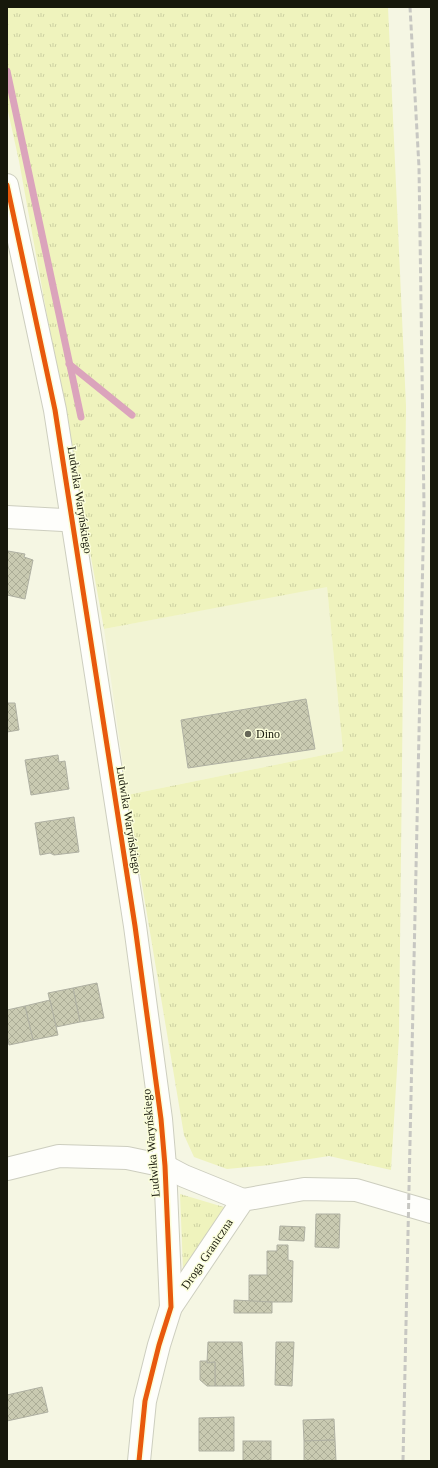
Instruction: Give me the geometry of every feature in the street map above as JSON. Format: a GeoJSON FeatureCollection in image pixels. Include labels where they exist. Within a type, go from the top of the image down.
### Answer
{"type":"FeatureCollection","features":[{"type":"Feature","properties":{"kind":"street","name":"Ludwika Waryńskiego"},"geometry":{"type":"LineString","coordinates":[[7,185],[55,410],[136,933],[161,1119],[165,1166],[171,1307],[159,1344],[145,1400],[139,1461]]}},
{"type":"Feature","properties":{"kind":"street"},"geometry":{"type":"LineString","coordinates":[[7,517],[63,520],[72,518]]}},
{"type":"Feature","properties":{"kind":"street"},"geometry":{"type":"LineString","coordinates":[[7,1169],[59,1156],[127,1158],[165,1166],[184,1176],[243,1200],[304,1189],[356,1190],[431,1212]]}},
{"type":"Feature","properties":{"kind":"street","name":"Droga Graniczna"},"geometry":{"type":"LineString","coordinates":[[171,1307],[243,1200]]}},
{"type":"Feature","properties":{"kind":"shaded area"},"geometry":{"type":"Polygon","coordinates":[[[327,586],[343,751],[127,795],[104,629],[327,586]]]}},
{"type":"Feature","properties":{"kind":"green space"},"geometry":{"type":"Polygon","coordinates":[[[7,7],[388,7],[406,406],[399,1036],[391,1170],[329,1156],[271,1165],[227,1169],[194,1157],[184,1135],[127,795],[343,751],[327,587],[104,629],[19,161],[7,107],[7,7]]]}},
{"type":"Feature","properties":{"kind":"green space"},"geometry":{"type":"Polygon","coordinates":[[[180,1194],[227,1208],[183,1269],[180,1194]]]}},
{"type":"Feature","properties":{"kind":"building"},"geometry":{"type":"Polygon","coordinates":[[[8,551],[25,554],[24,557],[33,560],[25,599],[7,595],[8,551]]]}},
{"type":"Feature","properties":{"kind":"building","name":"Dino"},"geometry":{"type":"Polygon","coordinates":[[[306,699],[315,749],[188,768],[181,720],[306,699]]]}},
{"type":"Feature","properties":{"kind":"building"},"geometry":{"type":"Polygon","coordinates":[[[7,703],[15,703],[19,730],[7,732],[7,703]]]}},
{"type":"Feature","properties":{"kind":"building"},"geometry":{"type":"Polygon","coordinates":[[[58,755],[59,762],[65,761],[69,789],[31,795],[25,760],[58,755]]]}},
{"type":"Feature","properties":{"kind":"building"},"geometry":{"type":"Polygon","coordinates":[[[74,817],[79,852],[54,855],[50,853],[40,855],[35,823],[74,817]]]}},
{"type":"Feature","properties":{"kind":"building"},"geometry":{"type":"Polygon","coordinates":[[[97,983],[104,1018],[80,1022],[73,988],[97,983]]]}},
{"type":"Feature","properties":{"kind":"building"},"geometry":{"type":"Polygon","coordinates":[[[73,988],[80,1022],[56,1027],[48,993],[73,988]]]}},
{"type":"Feature","properties":{"kind":"building"},"geometry":{"type":"Polygon","coordinates":[[[50,1000],[58,1035],[33,1040],[25,1006],[50,1000]]]}},
{"type":"Feature","properties":{"kind":"building"},"geometry":{"type":"Polygon","coordinates":[[[25,1006],[33,1040],[9,1045],[7,1035],[7,1010],[25,1006]]]}},
{"type":"Feature","properties":{"kind":"building"},"geometry":{"type":"Polygon","coordinates":[[[316,1214],[340,1214],[339,1248],[315,1247],[316,1214]]]}},
{"type":"Feature","properties":{"kind":"building"},"geometry":{"type":"Polygon","coordinates":[[[280,1226],[305,1227],[304,1241],[279,1240],[280,1226]]]}},
{"type":"Feature","properties":{"kind":"building"},"geometry":{"type":"Polygon","coordinates":[[[277,1245],[288,1245],[288,1260],[293,1261],[292,1302],[249,1302],[249,1275],[267,1275],[267,1251],[277,1251],[277,1245]]]}},
{"type":"Feature","properties":{"kind":"building"},"geometry":{"type":"Polygon","coordinates":[[[234,1300],[272,1302],[272,1313],[234,1313],[234,1300]]]}},
{"type":"Feature","properties":{"kind":"building"},"geometry":{"type":"Polygon","coordinates":[[[208,1342],[242,1342],[244,1386],[215,1386],[215,1362],[207,1363],[208,1342]]]}},
{"type":"Feature","properties":{"kind":"building"},"geometry":{"type":"Polygon","coordinates":[[[276,1342],[294,1342],[292,1386],[275,1385],[276,1342]]]}},
{"type":"Feature","properties":{"kind":"building"},"geometry":{"type":"Polygon","coordinates":[[[200,1361],[207,1361],[207,1363],[215,1362],[215,1386],[207,1386],[200,1380],[200,1361]]]}},
{"type":"Feature","properties":{"kind":"building"},"geometry":{"type":"Polygon","coordinates":[[[42,1387],[48,1412],[7,1421],[7,1395],[42,1387]]]}},
{"type":"Feature","properties":{"kind":"building"},"geometry":{"type":"Polygon","coordinates":[[[234,1417],[234,1451],[199,1451],[199,1418],[234,1417]]]}},
{"type":"Feature","properties":{"kind":"building"},"geometry":{"type":"Polygon","coordinates":[[[334,1419],[335,1440],[304,1441],[303,1420],[334,1419]]]}},
{"type":"Feature","properties":{"kind":"building"},"geometry":{"type":"Polygon","coordinates":[[[335,1440],[336,1461],[304,1461],[304,1441],[335,1440]]]}},
{"type":"Feature","properties":{"kind":"building"},"geometry":{"type":"Polygon","coordinates":[[[243,1441],[271,1441],[271,1461],[243,1461],[243,1441]]]}},
{"type":"Feature","properties":{"kind":"waterway"},"geometry":{"type":"LineString","coordinates":[[7,71],[81,417]]}},
{"type":"Feature","properties":{"kind":"waterway"},"geometry":{"type":"LineString","coordinates":[[69,364],[132,415]]}},
{"type":"Feature","properties":{"kind":"railway"},"geometry":{"type":"LineString","coordinates":[[403,1461],[424,506],[419,167],[410,7]]}},
{"type":"Feature","properties":{"kind":"cycle path"},"geometry":{"type":"LineString","coordinates":[[7,185],[55,410],[135,926],[161,1119],[165,1166],[171,1307],[159,1345],[145,1401],[139,1461]]}},
{"type":"Feature","properties":{"kind":"place","name":"Dino"},"geometry":{"type":"Point","coordinates":[248,734]}}]}
